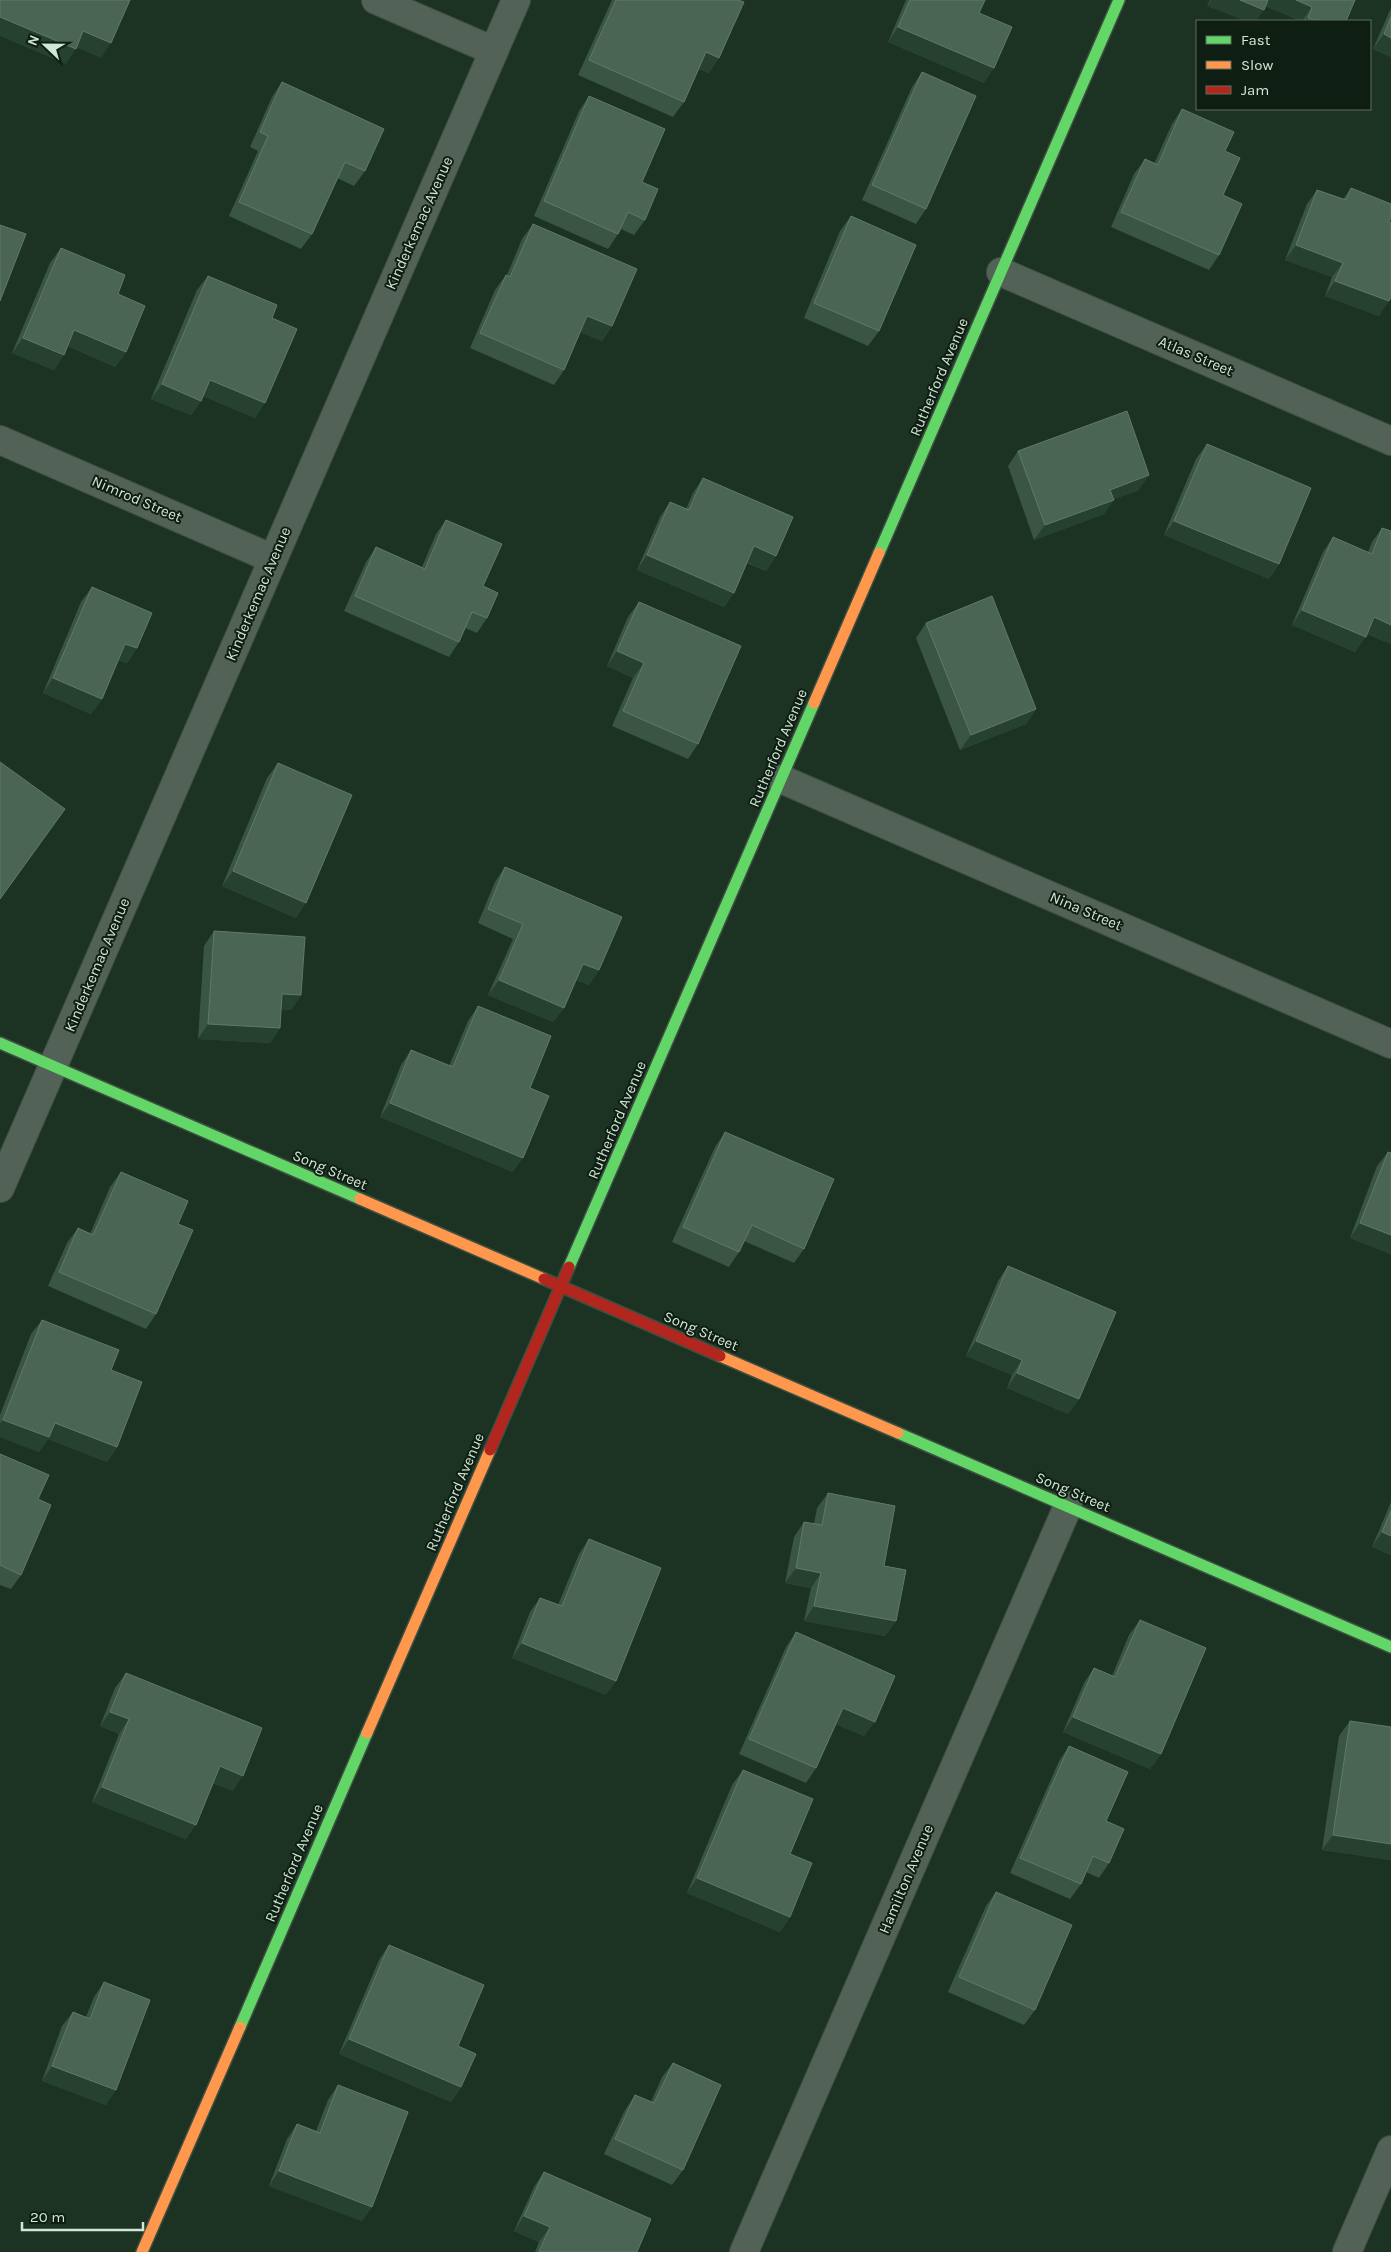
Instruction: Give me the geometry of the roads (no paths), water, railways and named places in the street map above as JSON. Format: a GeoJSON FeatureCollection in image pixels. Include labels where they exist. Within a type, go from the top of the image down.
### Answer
{"type":"FeatureCollection","features":[{"type":"Feature","properties":{"kind":"street"},"geometry":{"type":"LineString","coordinates":[[376,0],[494,51]]}},
{"type":"Feature","properties":{"kind":"street","name":"Kinderkemac Avenue"},"geometry":{"type":"LineString","coordinates":[[0,1188],[516,0]]}},
{"type":"Feature","properties":{"kind":"street","name":"Rutherford Avenue"},"geometry":{"type":"LineString","coordinates":[[142,2252],[1119,0]]}},
{"type":"Feature","properties":{"kind":"street","name":"Atlas Street"},"geometry":{"type":"LineString","coordinates":[[1001,272],[1391,441]]}},
{"type":"Feature","properties":{"kind":"street","name":"Nimrod Street"},"geometry":{"type":"LineString","coordinates":[[0,440],[273,559]]}},
{"type":"Feature","properties":{"kind":"street","name":"Nina Street"},"geometry":{"type":"LineString","coordinates":[[781,779],[1391,1044]]}},
{"type":"Feature","properties":{"kind":"street","name":"Song Street"},"geometry":{"type":"LineString","coordinates":[[0,1043],[1391,1646]]}},
{"type":"Feature","properties":{"kind":"street","name":"Hamilton Avenue"},"geometry":{"type":"LineString","coordinates":[[744,2252],[1068,1506]]}},
{"type":"Feature","properties":{"kind":"street"},"geometry":{"type":"LineString","coordinates":[[1347,2252],[1391,2150]]}}]}
